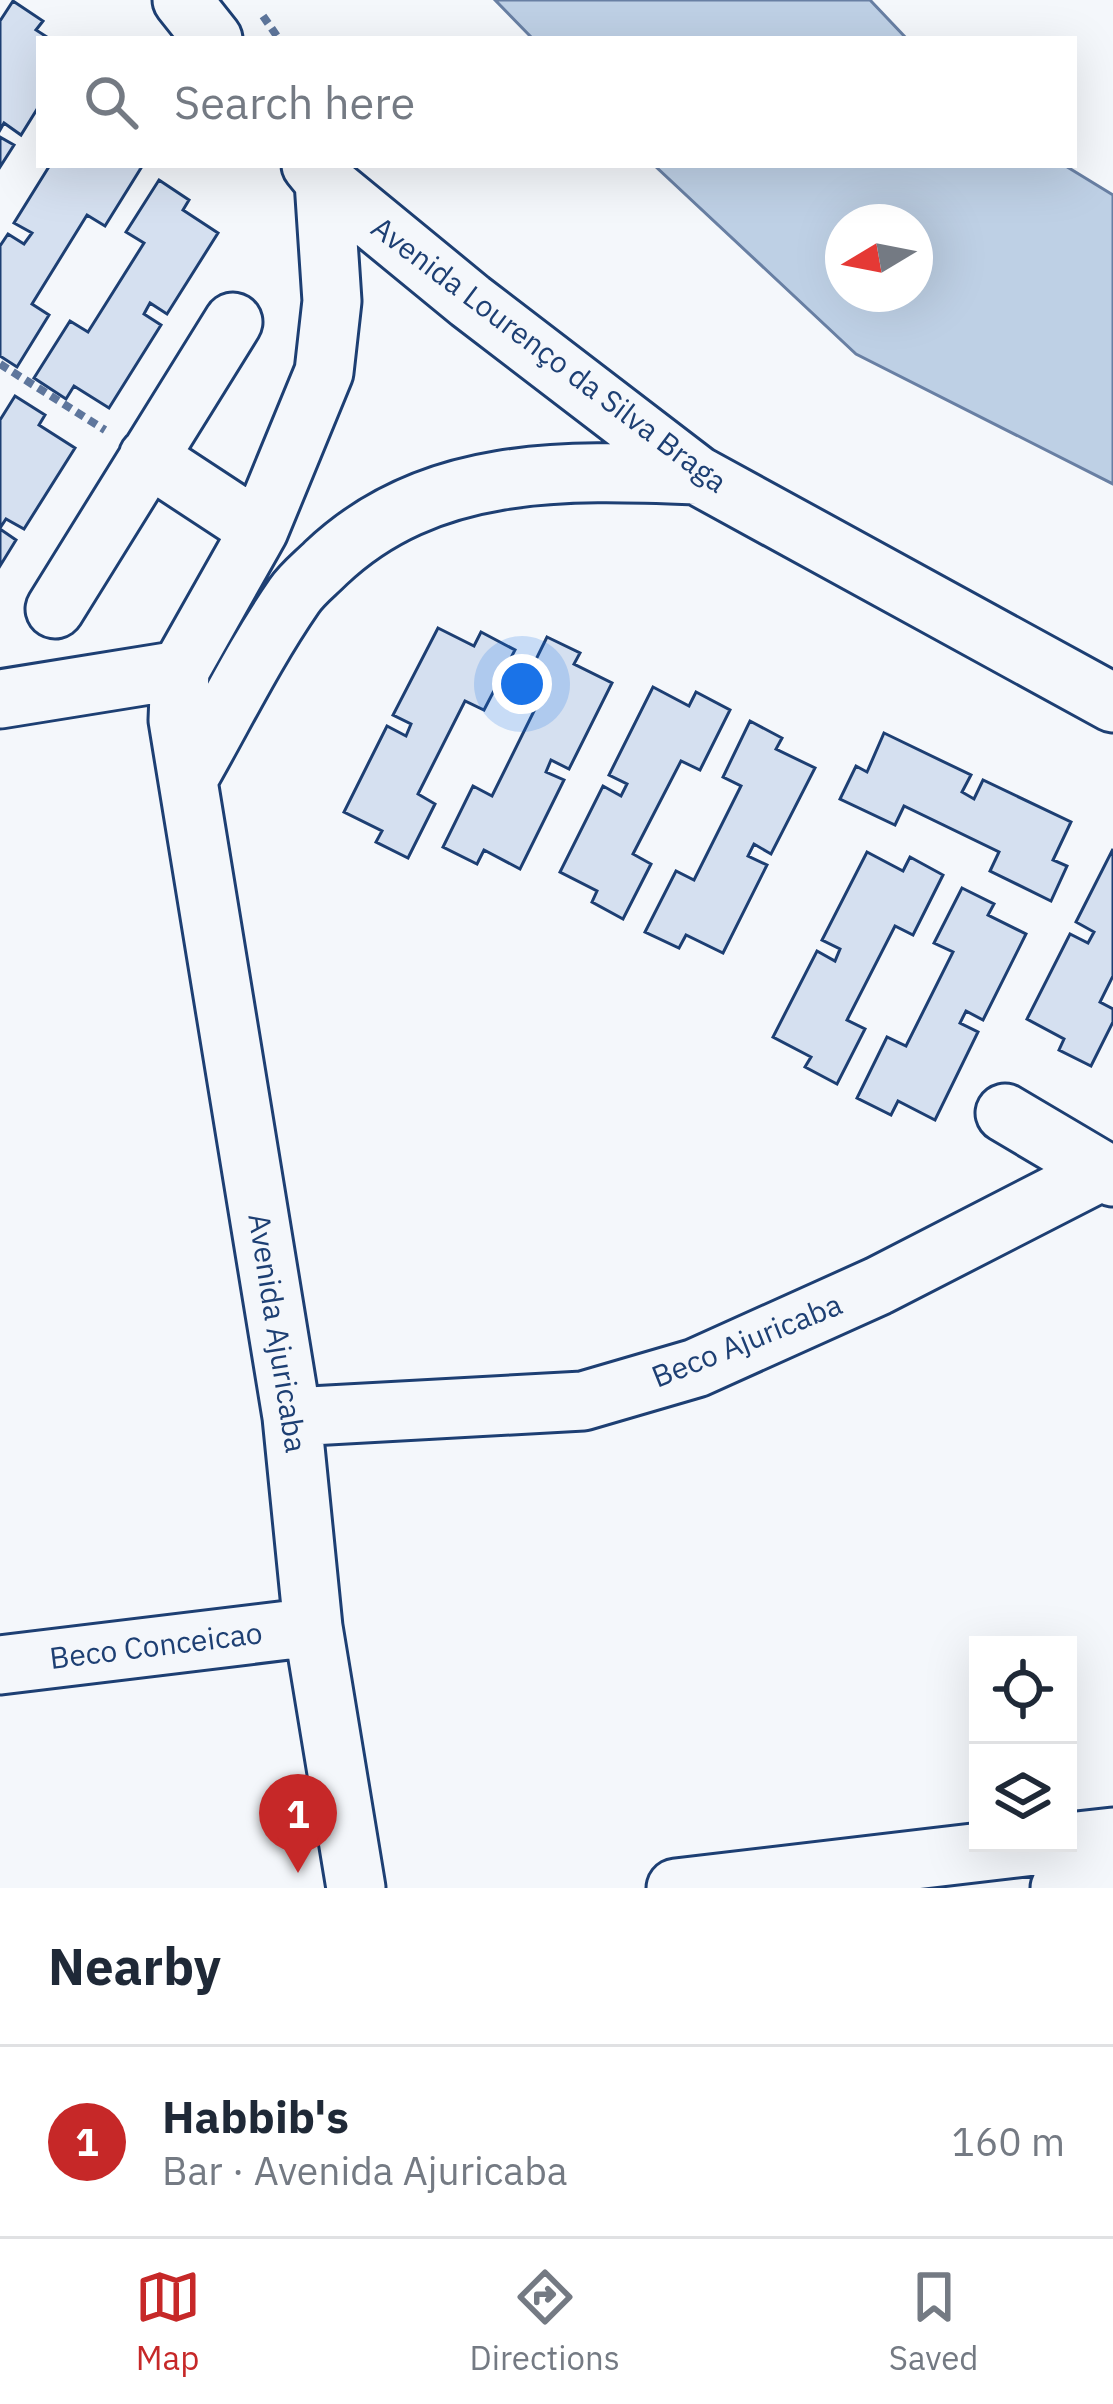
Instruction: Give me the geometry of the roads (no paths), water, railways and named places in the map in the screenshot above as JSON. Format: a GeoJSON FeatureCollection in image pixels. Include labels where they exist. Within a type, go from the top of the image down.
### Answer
{"type":"FeatureCollection","features":[{"type":"Feature","properties":{"kind":"street"},"geometry":{"type":"LineString","coordinates":[[182,0],[211,36]]}},
{"type":"Feature","properties":{"kind":"street","name":"Avenida Lourenço da Silva Braga"},"geometry":{"type":"LineString","coordinates":[[318,173],[470,301],[697,475],[1113,703]]}},
{"type":"Feature","properties":{"kind":"street","name":"Avenida Ajuricaba"},"geometry":{"type":"LineString","coordinates":[[318,173],[332,301],[324,372],[259,530],[180,670],[178,720],[292,1417],[313,1627],[356,1888]]}},
{"type":"Feature","properties":{"kind":"street"},"geometry":{"type":"LineString","coordinates":[[55,609],[233,322]]}},
{"type":"Feature","properties":{"kind":"street"},"geometry":{"type":"LineString","coordinates":[[148,457],[259,530]]}},
{"type":"Feature","properties":{"kind":"street"},"geometry":{"type":"LineString","coordinates":[[188,779],[296,592],[352,538],[422,498],[519,475],[697,475]]}},
{"type":"Feature","properties":{"kind":"street"},"geometry":{"type":"LineString","coordinates":[[0,699],[180,670]]}},
{"type":"Feature","properties":{"kind":"street","name":"Beco Ajuricaba"},"geometry":{"type":"LineString","coordinates":[[1005,1113],[1107,1174]]}},
{"type":"Feature","properties":{"kind":"street","name":"Beco Ajuricaba"},"geometry":{"type":"LineString","coordinates":[[292,1417],[583,1401],[696,1368],[842,1304],[1107,1174]]}},
{"type":"Feature","properties":{"kind":"street","name":"Beco Conceicao"},"geometry":{"type":"LineString","coordinates":[[0,1665],[313,1627]]}},
{"type":"Feature","properties":{"kind":"street"},"geometry":{"type":"LineString","coordinates":[[1077,1841],[1113,1837]]}},
{"type":"Feature","properties":{"kind":"street"},"geometry":{"type":"LineString","coordinates":[[676,1888],[980,1852]]}},
{"type":"Feature","properties":{"kind":"street"},"geometry":{"type":"LineString","coordinates":[[1060,1888],[1113,1882]]}},
{"type":"Feature","properties":{"kind":"water"},"geometry":{"type":"Polygon","coordinates":[[[495,0],[870,0],[904,36],[530,36],[495,0]]]}},
{"type":"Feature","properties":{"kind":"water"},"geometry":{"type":"Polygon","coordinates":[[[657,168],[1069,168],[1113,195],[1113,484],[856,354],[657,168]]]}},
{"type":"Feature","properties":{"kind":"place","name":"Habbib's"},"geometry":{"type":"Point","coordinates":[298,1873]}}]}
